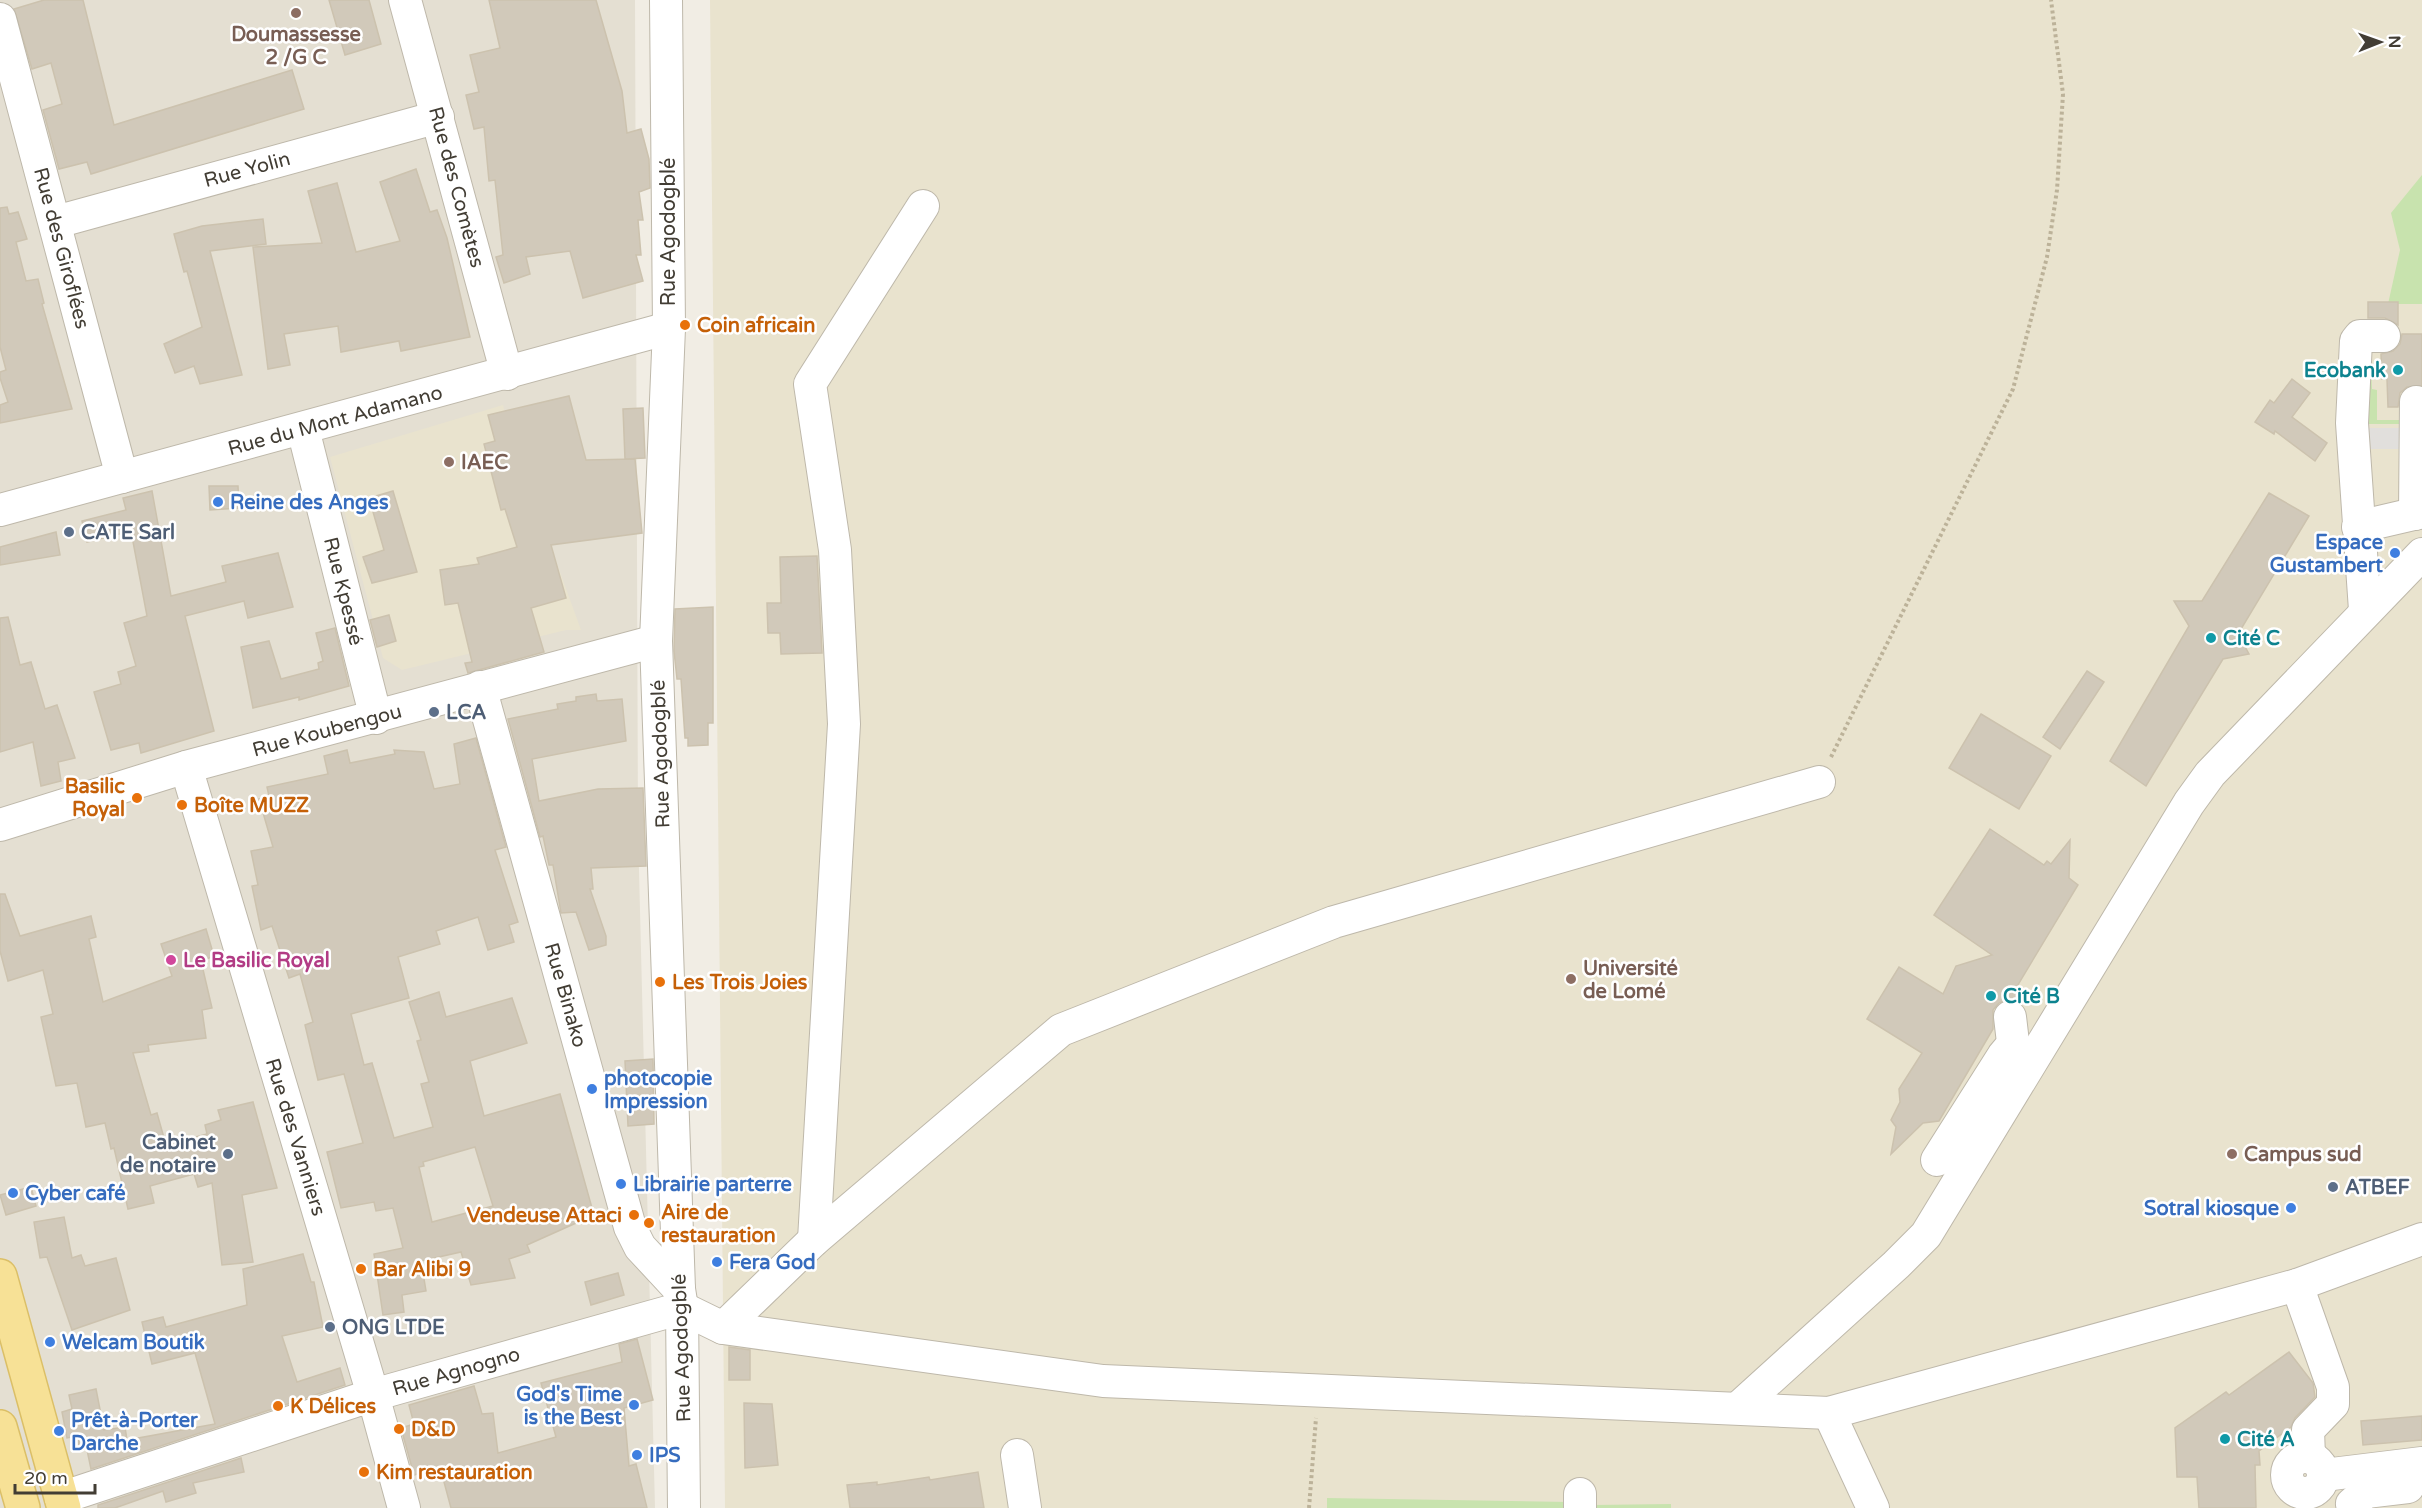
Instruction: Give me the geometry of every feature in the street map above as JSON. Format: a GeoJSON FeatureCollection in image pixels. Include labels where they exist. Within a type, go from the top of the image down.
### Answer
{"type":"FeatureCollection","features":[{"type":"Feature","properties":{"kind":"main road"},"geometry":{"type":"LineString","coordinates":[[0,1276],[68,1498]]}},
{"type":"Feature","properties":{"kind":"main road"},"geometry":{"type":"LineString","coordinates":[[0,1427],[23,1508]]}},
{"type":"Feature","properties":{"kind":"street","name":"Rue des Comètes"},"geometry":{"type":"LineString","coordinates":[[405,0],[507,374]]}},
{"type":"Feature","properties":{"kind":"street","name":"Rue Agodogblé"},"geometry":{"type":"LineString","coordinates":[[666,0],[669,328],[656,641],[680,1299],[684,1508]]}},
{"type":"Feature","properties":{"kind":"street","name":"Rue des Giroflées"},"geometry":{"type":"LineString","coordinates":[[0,19],[56,222],[122,477]]}},
{"type":"Feature","properties":{"kind":"street","name":"Rue Yolin"},"geometry":{"type":"LineString","coordinates":[[56,222],[438,117]]}},
{"type":"Feature","properties":{"kind":"street"},"geometry":{"type":"LineString","coordinates":[[814,1240],[844,724],[835,550],[810,384],[923,206]]}},
{"type":"Feature","properties":{"kind":"street","name":"Rue du Mont Adamano"},"geometry":{"type":"LineString","coordinates":[[0,510],[507,374],[669,328]]}},
{"type":"Feature","properties":{"kind":"street"},"geometry":{"type":"LineString","coordinates":[[2365,610],[2352,423],[2356,341],[2360,336],[2384,336]]}},
{"type":"Feature","properties":{"kind":"street"},"geometry":{"type":"LineString","coordinates":[[2358,527],[2418,513],[2416,402]]}},
{"type":"Feature","properties":{"kind":"street","name":"Rue Kpessé"},"geometry":{"type":"LineString","coordinates":[[303,429],[376,718]]}},
{"type":"Feature","properties":{"kind":"street"},"geometry":{"type":"LineString","coordinates":[[1738,1408],[1926,1235],[2020,1060],[2196,793],[2210,774],[2365,610],[2422,554]]}},
{"type":"Feature","properties":{"kind":"street","name":"Rue Koubengou"},"geometry":{"type":"LineString","coordinates":[[0,825],[186,767],[376,718],[480,687],[656,641]]}},
{"type":"Feature","properties":{"kind":"street","name":"Rue Binako"},"geometry":{"type":"LineString","coordinates":[[480,687],[630,1227],[640,1247],[680,1299]]}},
{"type":"Feature","properties":{"kind":"street","name":"Rue des Vanniers"},"geometry":{"type":"LineString","coordinates":[[186,767],[373,1395],[404,1508]]}},
{"type":"Feature","properties":{"kind":"street"},"geometry":{"type":"LineString","coordinates":[[723,1328],[814,1240],[1061,1030],[1334,922],[1819,782]]}},
{"type":"Feature","properties":{"kind":"street"},"geometry":{"type":"LineString","coordinates":[[2010,1017],[2020,1060]]}},
{"type":"Feature","properties":{"kind":"street"},"geometry":{"type":"LineString","coordinates":[[1937,1160],[2003,1056],[2008,1050],[2020,1060]]}},
{"type":"Feature","properties":{"kind":"street"},"geometry":{"type":"LineString","coordinates":[[680,1299],[723,1328],[1103,1381],[1829,1413],[2297,1286],[2422,1239]]}},
{"type":"Feature","properties":{"kind":"street"},"geometry":{"type":"LineString","coordinates":[[2297,1286],[2333,1387],[2333,1404],[2308,1430],[2315,1483],[2422,1463]]}},
{"type":"Feature","properties":{"kind":"street","name":"Rue Agnogno"},"geometry":{"type":"LineString","coordinates":[[68,1498],[373,1395],[680,1299]]}},
{"type":"Feature","properties":{"kind":"street"},"geometry":{"type":"LineString","coordinates":[[1829,1413],[1873,1508]]}},
{"type":"Feature","properties":{"kind":"street"},"geometry":{"type":"LineString","coordinates":[[1017,1455],[1025,1508]]}},
{"type":"Feature","properties":{"kind":"street"},"geometry":{"type":"LineString","coordinates":[[2353,1508],[2352,1504],[2366,1492],[2422,1485]]}},
{"type":"Feature","properties":{"kind":"path"},"geometry":{"type":"LineString","coordinates":[[1819,782],[2013,389],[2047,257],[2057,190],[2063,94],[2051,0]]}},
{"type":"Feature","properties":{"kind":"path"},"geometry":{"type":"LineString","coordinates":[[1309,1508],[1318,1390]]}},
{"type":"Feature","properties":{"kind":"shaded area"},"geometry":{"type":"Polygon","coordinates":[[[0,0],[635,0],[638,831],[655,1508],[0,1508],[0,0]]]}},
{"type":"Feature","properties":{"kind":"shaded area","name":"Université de Lomé"},"geometry":{"type":"Polygon","coordinates":[[[710,0],[2422,0],[2422,1508],[725,1508],[710,0]]]}},
{"type":"Feature","properties":{"kind":"shaded area"},"geometry":{"type":"Polygon","coordinates":[[[503,405],[511,437],[581,630],[566,630],[402,670],[383,658],[330,457],[503,405]]]}},
{"type":"Feature","properties":{"kind":"shaded area"},"geometry":{"type":"Polygon","coordinates":[[[2362,428],[2407,428],[2422,449],[2362,449],[2362,428]]]}},
{"type":"Feature","properties":{"kind":"green space"},"geometry":{"type":"Polygon","coordinates":[[[2422,175],[2422,304],[2388,304],[2400,250],[2391,213],[2422,175]]]}},
{"type":"Feature","properties":{"kind":"green space"},"geometry":{"type":"Polygon","coordinates":[[[2371,370],[2372,389],[2377,390],[2377,420],[2406,420],[2405,424],[2363,424],[2364,371],[2371,370]]]}},
{"type":"Feature","properties":{"kind":"green space"},"geometry":{"type":"Polygon","coordinates":[[[1327,1498],[1570,1502],[1570,1508],[1327,1508],[1327,1498]]]}},
{"type":"Feature","properties":{"kind":"green space"},"geometry":{"type":"Polygon","coordinates":[[[1671,1504],[1671,1508],[1593,1508],[1593,1505],[1671,1504]]]}},
{"type":"Feature","properties":{"kind":"building"},"geometry":{"type":"Polygon","coordinates":[[[44,0],[83,0],[114,125],[292,70],[304,109],[91,174],[87,162],[59,169],[43,110],[62,104],[51,63],[32,69],[14,9],[44,0]]]}},
{"type":"Feature","properties":{"kind":"building"},"geometry":{"type":"Polygon","coordinates":[[[329,0],[369,0],[381,44],[345,55],[329,0]]]}},
{"type":"Feature","properties":{"kind":"building"},"geometry":{"type":"Polygon","coordinates":[[[489,0],[596,0],[622,91],[627,133],[641,129],[649,159],[650,188],[639,192],[643,220],[638,220],[641,255],[636,255],[643,281],[583,298],[570,251],[526,257],[530,274],[504,283],[496,257],[503,255],[495,180],[489,181],[484,127],[474,129],[466,95],[479,92],[470,55],[500,48],[489,0]]]}},
{"type":"Feature","properties":{"kind":"building"},"geometry":{"type":"Polygon","coordinates":[[[416,169],[430,212],[437,210],[447,238],[470,337],[401,351],[399,341],[341,352],[338,326],[284,334],[290,365],[268,369],[253,247],[322,243],[308,191],[337,183],[356,252],[400,241],[380,182],[416,169]]]}},
{"type":"Feature","properties":{"kind":"building"},"geometry":{"type":"Polygon","coordinates":[[[7,207],[9,214],[18,212],[27,239],[16,242],[26,281],[38,279],[44,303],[42,304],[72,409],[0,423],[0,405],[8,402],[0,378],[0,372],[6,370],[0,347],[0,208],[7,207]]]}},
{"type":"Feature","properties":{"kind":"building"},"geometry":{"type":"Polygon","coordinates":[[[263,219],[266,244],[210,251],[242,375],[200,384],[194,366],[175,373],[164,344],[202,327],[174,234],[202,226],[263,219]]]}},
{"type":"Feature","properties":{"kind":"building"},"geometry":{"type":"Polygon","coordinates":[[[2368,302],[2398,302],[2398,325],[2385,318],[2368,318],[2368,302]]]}},
{"type":"Feature","properties":{"kind":"building","name":"Ecobank"},"geometry":{"type":"Polygon","coordinates":[[[2402,334],[2422,334],[2422,386],[2407,387],[2400,393],[2398,407],[2388,407],[2387,379],[2382,379],[2381,354],[2393,351],[2400,344],[2402,334]]]}},
{"type":"Feature","properties":{"kind":"building"},"geometry":{"type":"Polygon","coordinates":[[[2292,379],[2310,393],[2292,417],[2327,443],[2315,461],[2275,431],[2274,434],[2255,422],[2270,400],[2274,403],[2292,379]]]}},
{"type":"Feature","properties":{"kind":"building"},"geometry":{"type":"Polygon","coordinates":[[[569,396],[586,460],[635,459],[642,533],[551,545],[566,598],[531,608],[544,652],[468,673],[465,663],[472,662],[458,603],[445,605],[440,570],[479,564],[477,558],[517,547],[505,509],[501,510],[484,444],[495,441],[488,415],[569,396]]]}},
{"type":"Feature","properties":{"kind":"building"},"geometry":{"type":"Polygon","coordinates":[[[643,408],[645,458],[625,459],[623,409],[643,408]]]}},
{"type":"Feature","properties":{"kind":"building"},"geometry":{"type":"Polygon","coordinates":[[[209,486],[238,486],[239,508],[210,510],[209,486]]]}},
{"type":"Feature","properties":{"kind":"building"},"geometry":{"type":"Polygon","coordinates":[[[152,491],[171,596],[226,582],[222,566],[278,553],[293,607],[248,618],[244,601],[185,616],[214,731],[141,753],[139,743],[111,750],[94,692],[121,684],[118,672],[136,666],[124,623],[147,616],[131,531],[87,542],[82,521],[126,510],[123,498],[152,491]]]}},
{"type":"Feature","properties":{"kind":"building"},"geometry":{"type":"Polygon","coordinates":[[[393,491],[417,572],[372,583],[363,557],[384,550],[369,498],[393,491]]]}},
{"type":"Feature","properties":{"kind":"building","name":"Cité C"},"geometry":{"type":"Polygon","coordinates":[[[2269,493],[2309,516],[2238,634],[2249,654],[2223,659],[2146,786],[2110,761],[2189,626],[2174,601],[2202,601],[2269,493]]]}},
{"type":"Feature","properties":{"kind":"building"},"geometry":{"type":"Polygon","coordinates":[[[56,532],[60,555],[0,565],[0,547],[56,532]]]}},
{"type":"Feature","properties":{"kind":"building"},"geometry":{"type":"Polygon","coordinates":[[[817,556],[822,653],[781,654],[780,633],[768,633],[767,603],[781,603],[780,557],[817,556]]]}},
{"type":"Feature","properties":{"kind":"building"},"geometry":{"type":"Polygon","coordinates":[[[713,607],[713,723],[708,723],[708,745],[688,746],[688,738],[685,738],[681,679],[677,679],[674,651],[675,609],[713,607]]]}},
{"type":"Feature","properties":{"kind":"building"},"geometry":{"type":"Polygon","coordinates":[[[389,615],[396,641],[377,647],[370,620],[389,615]]]}},
{"type":"Feature","properties":{"kind":"building"},"geometry":{"type":"Polygon","coordinates":[[[8,617],[20,665],[31,662],[45,709],[57,705],[75,758],[58,762],[61,781],[41,786],[33,742],[0,752],[0,618],[8,617]]]}},
{"type":"Feature","properties":{"kind":"building"},"geometry":{"type":"Polygon","coordinates":[[[335,628],[349,686],[299,700],[299,697],[253,708],[241,647],[269,641],[281,679],[319,669],[318,663],[323,661],[316,633],[335,628]]]}},
{"type":"Feature","properties":{"kind":"building"},"geometry":{"type":"Polygon","coordinates":[[[2087,671],[2104,682],[2060,749],[2043,737],[2087,671]]]}},
{"type":"Feature","properties":{"kind":"building"},"geometry":{"type":"Polygon","coordinates":[[[596,694],[597,701],[622,699],[626,741],[532,759],[539,801],[598,789],[643,788],[646,866],[591,868],[593,889],[590,889],[606,936],[606,945],[589,950],[576,912],[561,913],[553,865],[549,865],[543,836],[540,837],[508,719],[558,709],[557,704],[576,701],[576,697],[596,694]]]}},
{"type":"Feature","properties":{"kind":"building"},"geometry":{"type":"Polygon","coordinates":[[[1981,714],[2051,756],[2019,809],[1949,768],[1981,714]]]}},
{"type":"Feature","properties":{"kind":"building"},"geometry":{"type":"Polygon","coordinates":[[[476,738],[506,847],[495,850],[518,922],[509,925],[514,942],[488,950],[478,917],[436,931],[440,944],[398,957],[409,998],[351,1014],[364,1065],[372,1063],[394,1138],[433,1127],[421,1084],[429,1082],[417,1041],[421,1040],[409,1002],[439,992],[446,1017],[512,998],[527,1043],[470,1061],[484,1116],[560,1094],[594,1215],[527,1245],[530,1252],[509,1259],[515,1278],[471,1285],[461,1252],[421,1261],[426,1291],[402,1295],[404,1312],[383,1315],[374,1254],[403,1248],[393,1208],[376,1211],[374,1202],[341,1208],[327,1152],[363,1143],[344,1074],[318,1080],[305,1025],[313,1022],[300,974],[289,978],[272,926],[261,930],[252,886],[258,885],[251,851],[273,847],[259,799],[269,796],[267,787],[328,774],[324,756],[347,750],[350,763],[395,754],[394,750],[424,752],[434,789],[460,784],[454,744],[476,738]],[[475,1147],[423,1162],[424,1166],[419,1167],[432,1222],[493,1206],[475,1147]]]}},
{"type":"Feature","properties":{"kind":"building"},"geometry":{"type":"Polygon","coordinates":[[[1990,829],[2044,865],[2047,861],[2051,864],[2070,840],[2069,878],[2078,885],[2016,988],[2021,1004],[2008,999],[1999,1003],[1993,1010],[1993,1029],[1939,1121],[1923,1123],[1891,1154],[1896,1127],[1891,1120],[1900,1102],[1899,1089],[1922,1053],[1867,1019],[1899,967],[1943,994],[1956,966],[1992,955],[1934,915],[1990,829]]]}},
{"type":"Feature","properties":{"kind":"building"},"geometry":{"type":"Polygon","coordinates":[[[0,894],[5,894],[20,936],[91,916],[96,937],[89,939],[103,1002],[172,976],[161,944],[206,929],[214,956],[201,961],[212,1008],[202,1010],[206,1038],[148,1045],[149,1051],[133,1053],[151,1115],[157,1113],[166,1145],[207,1134],[205,1125],[221,1120],[218,1110],[253,1102],[277,1188],[242,1195],[253,1262],[222,1265],[212,1183],[198,1187],[194,1174],[150,1186],[154,1203],[128,1209],[114,1148],[111,1149],[105,1123],[86,1127],[77,1083],[56,1086],[41,1017],[53,1014],[43,970],[8,981],[0,951],[0,894]]]}},
{"type":"Feature","properties":{"kind":"building"},"geometry":{"type":"Polygon","coordinates":[[[653,1059],[654,1124],[628,1126],[625,1061],[653,1059]]]}},
{"type":"Feature","properties":{"kind":"building"},"geometry":{"type":"Polygon","coordinates":[[[31,1187],[36,1206],[6,1215],[0,1195],[31,1187]]]}},
{"type":"Feature","properties":{"kind":"building"},"geometry":{"type":"Polygon","coordinates":[[[64,1217],[72,1258],[81,1255],[85,1266],[116,1258],[130,1310],[72,1330],[47,1257],[40,1258],[34,1222],[64,1217]]]}},
{"type":"Feature","properties":{"kind":"building"},"geometry":{"type":"Polygon","coordinates":[[[303,1254],[311,1282],[314,1282],[323,1327],[282,1336],[297,1382],[340,1368],[345,1385],[91,1469],[86,1445],[79,1446],[78,1436],[67,1438],[62,1412],[72,1409],[69,1395],[96,1389],[104,1430],[125,1427],[127,1440],[215,1424],[195,1353],[152,1364],[142,1322],[163,1317],[166,1327],[247,1305],[243,1269],[303,1254]]]}},
{"type":"Feature","properties":{"kind":"building"},"geometry":{"type":"Polygon","coordinates":[[[618,1273],[624,1295],[591,1305],[585,1282],[618,1273]]]}},
{"type":"Feature","properties":{"kind":"building"},"geometry":{"type":"Polygon","coordinates":[[[637,1339],[653,1400],[624,1408],[629,1466],[636,1464],[647,1508],[451,1508],[440,1467],[414,1475],[401,1428],[414,1424],[409,1405],[474,1386],[482,1414],[493,1413],[498,1453],[556,1437],[541,1383],[622,1362],[619,1344],[637,1339]]]}},
{"type":"Feature","properties":{"kind":"building"},"geometry":{"type":"Polygon","coordinates":[[[729,1347],[750,1350],[750,1380],[729,1380],[729,1347]]]}},
{"type":"Feature","properties":{"kind":"building","name":"Cité A"},"geometry":{"type":"Polygon","coordinates":[[[2289,1352],[2313,1383],[2315,1397],[2295,1418],[2291,1427],[2259,1451],[2260,1465],[2255,1465],[2256,1508],[2199,1508],[2197,1477],[2177,1477],[2175,1428],[2226,1392],[2229,1395],[2289,1352]]]}},
{"type":"Feature","properties":{"kind":"building"},"geometry":{"type":"Polygon","coordinates":[[[744,1403],[772,1404],[778,1465],[745,1468],[744,1403]]]}},
{"type":"Feature","properties":{"kind":"building"},"geometry":{"type":"Polygon","coordinates":[[[2422,1416],[2422,1440],[2363,1445],[2361,1421],[2422,1416]]]}},
{"type":"Feature","properties":{"kind":"building"},"geometry":{"type":"Polygon","coordinates":[[[241,1458],[244,1472],[193,1483],[196,1493],[166,1502],[163,1491],[115,1508],[98,1508],[98,1505],[241,1458]]]}},
{"type":"Feature","properties":{"kind":"building"},"geometry":{"type":"Polygon","coordinates":[[[978,1472],[984,1508],[850,1508],[847,1485],[877,1482],[877,1485],[929,1477],[930,1480],[978,1472]]]}},
{"type":"Feature","properties":{"kind":"place","name":"Doumassesse 2 /G C"},"geometry":{"type":"Point","coordinates":[296,13]}},
{"type":"Feature","properties":{"kind":"place","name":"Coin africain"},"geometry":{"type":"Point","coordinates":[685,325]}},
{"type":"Feature","properties":{"kind":"place","name":"Ecobank"},"geometry":{"type":"Point","coordinates":[2398,370]}},
{"type":"Feature","properties":{"kind":"place","name":"IAEC"},"geometry":{"type":"Point","coordinates":[449,462]}},
{"type":"Feature","properties":{"kind":"place","name":"Reine des Anges"},"geometry":{"type":"Point","coordinates":[218,502]}},
{"type":"Feature","properties":{"kind":"place","name":"CATE Sarl"},"geometry":{"type":"Point","coordinates":[69,532]}},
{"type":"Feature","properties":{"kind":"place","name":"Espace Gustambert"},"geometry":{"type":"Point","coordinates":[2395,553]}},
{"type":"Feature","properties":{"kind":"place","name":"Cité C"},"geometry":{"type":"Point","coordinates":[2211,638]}},
{"type":"Feature","properties":{"kind":"place","name":"LCA"},"geometry":{"type":"Point","coordinates":[434,712]}},
{"type":"Feature","properties":{"kind":"place","name":"Basilic Royal"},"geometry":{"type":"Point","coordinates":[137,798]}},
{"type":"Feature","properties":{"kind":"place","name":"Boîte MUZZ"},"geometry":{"type":"Point","coordinates":[182,805]}},
{"type":"Feature","properties":{"kind":"place","name":"Le Basilic Royal"},"geometry":{"type":"Point","coordinates":[171,960]}},
{"type":"Feature","properties":{"kind":"place","name":"Université de Lomé"},"geometry":{"type":"Point","coordinates":[1571,979]}},
{"type":"Feature","properties":{"kind":"place","name":"Les Trois Joies"},"geometry":{"type":"Point","coordinates":[660,982]}},
{"type":"Feature","properties":{"kind":"place","name":"Cité B"},"geometry":{"type":"Point","coordinates":[1991,996]}},
{"type":"Feature","properties":{"kind":"place","name":"photocopie Impression"},"geometry":{"type":"Point","coordinates":[592,1089]}},
{"type":"Feature","properties":{"kind":"place","name":"Cabinet de notaire"},"geometry":{"type":"Point","coordinates":[228,1154]}},
{"type":"Feature","properties":{"kind":"place","name":"Campus sud"},"geometry":{"type":"Point","coordinates":[2232,1154]}},
{"type":"Feature","properties":{"kind":"place","name":"Librairie parterre"},"geometry":{"type":"Point","coordinates":[621,1184]}},
{"type":"Feature","properties":{"kind":"place","name":"ATBEF"},"geometry":{"type":"Point","coordinates":[2333,1187]}},
{"type":"Feature","properties":{"kind":"place","name":"Cyber café"},"geometry":{"type":"Point","coordinates":[13,1193]}},
{"type":"Feature","properties":{"kind":"place","name":"Sotral kiosque"},"geometry":{"type":"Point","coordinates":[2291,1208]}},
{"type":"Feature","properties":{"kind":"place","name":"Vendeuse Attaci"},"geometry":{"type":"Point","coordinates":[634,1215]}},
{"type":"Feature","properties":{"kind":"place","name":"Aire de restauration"},"geometry":{"type":"Point","coordinates":[649,1223]}},
{"type":"Feature","properties":{"kind":"place","name":"Fera God"},"geometry":{"type":"Point","coordinates":[717,1262]}},
{"type":"Feature","properties":{"kind":"place","name":"Bar Alibi 9"},"geometry":{"type":"Point","coordinates":[361,1269]}},
{"type":"Feature","properties":{"kind":"place","name":"ONG LTDE"},"geometry":{"type":"Point","coordinates":[330,1327]}},
{"type":"Feature","properties":{"kind":"place","name":"Welcam Boutik"},"geometry":{"type":"Point","coordinates":[50,1342]}},
{"type":"Feature","properties":{"kind":"place","name":"God's Time is the Best"},"geometry":{"type":"Point","coordinates":[634,1405]}},
{"type":"Feature","properties":{"kind":"place","name":"K Délices"},"geometry":{"type":"Point","coordinates":[278,1406]}},
{"type":"Feature","properties":{"kind":"place","name":"D&D"},"geometry":{"type":"Point","coordinates":[399,1429]}},
{"type":"Feature","properties":{"kind":"place","name":"Prêt-à-Porter Darche"},"geometry":{"type":"Point","coordinates":[59,1431]}},
{"type":"Feature","properties":{"kind":"place","name":"Cité A"},"geometry":{"type":"Point","coordinates":[2225,1439]}},
{"type":"Feature","properties":{"kind":"place","name":"IPS"},"geometry":{"type":"Point","coordinates":[637,1455]}},
{"type":"Feature","properties":{"kind":"place","name":"Kim restauration"},"geometry":{"type":"Point","coordinates":[364,1472]}}]}
